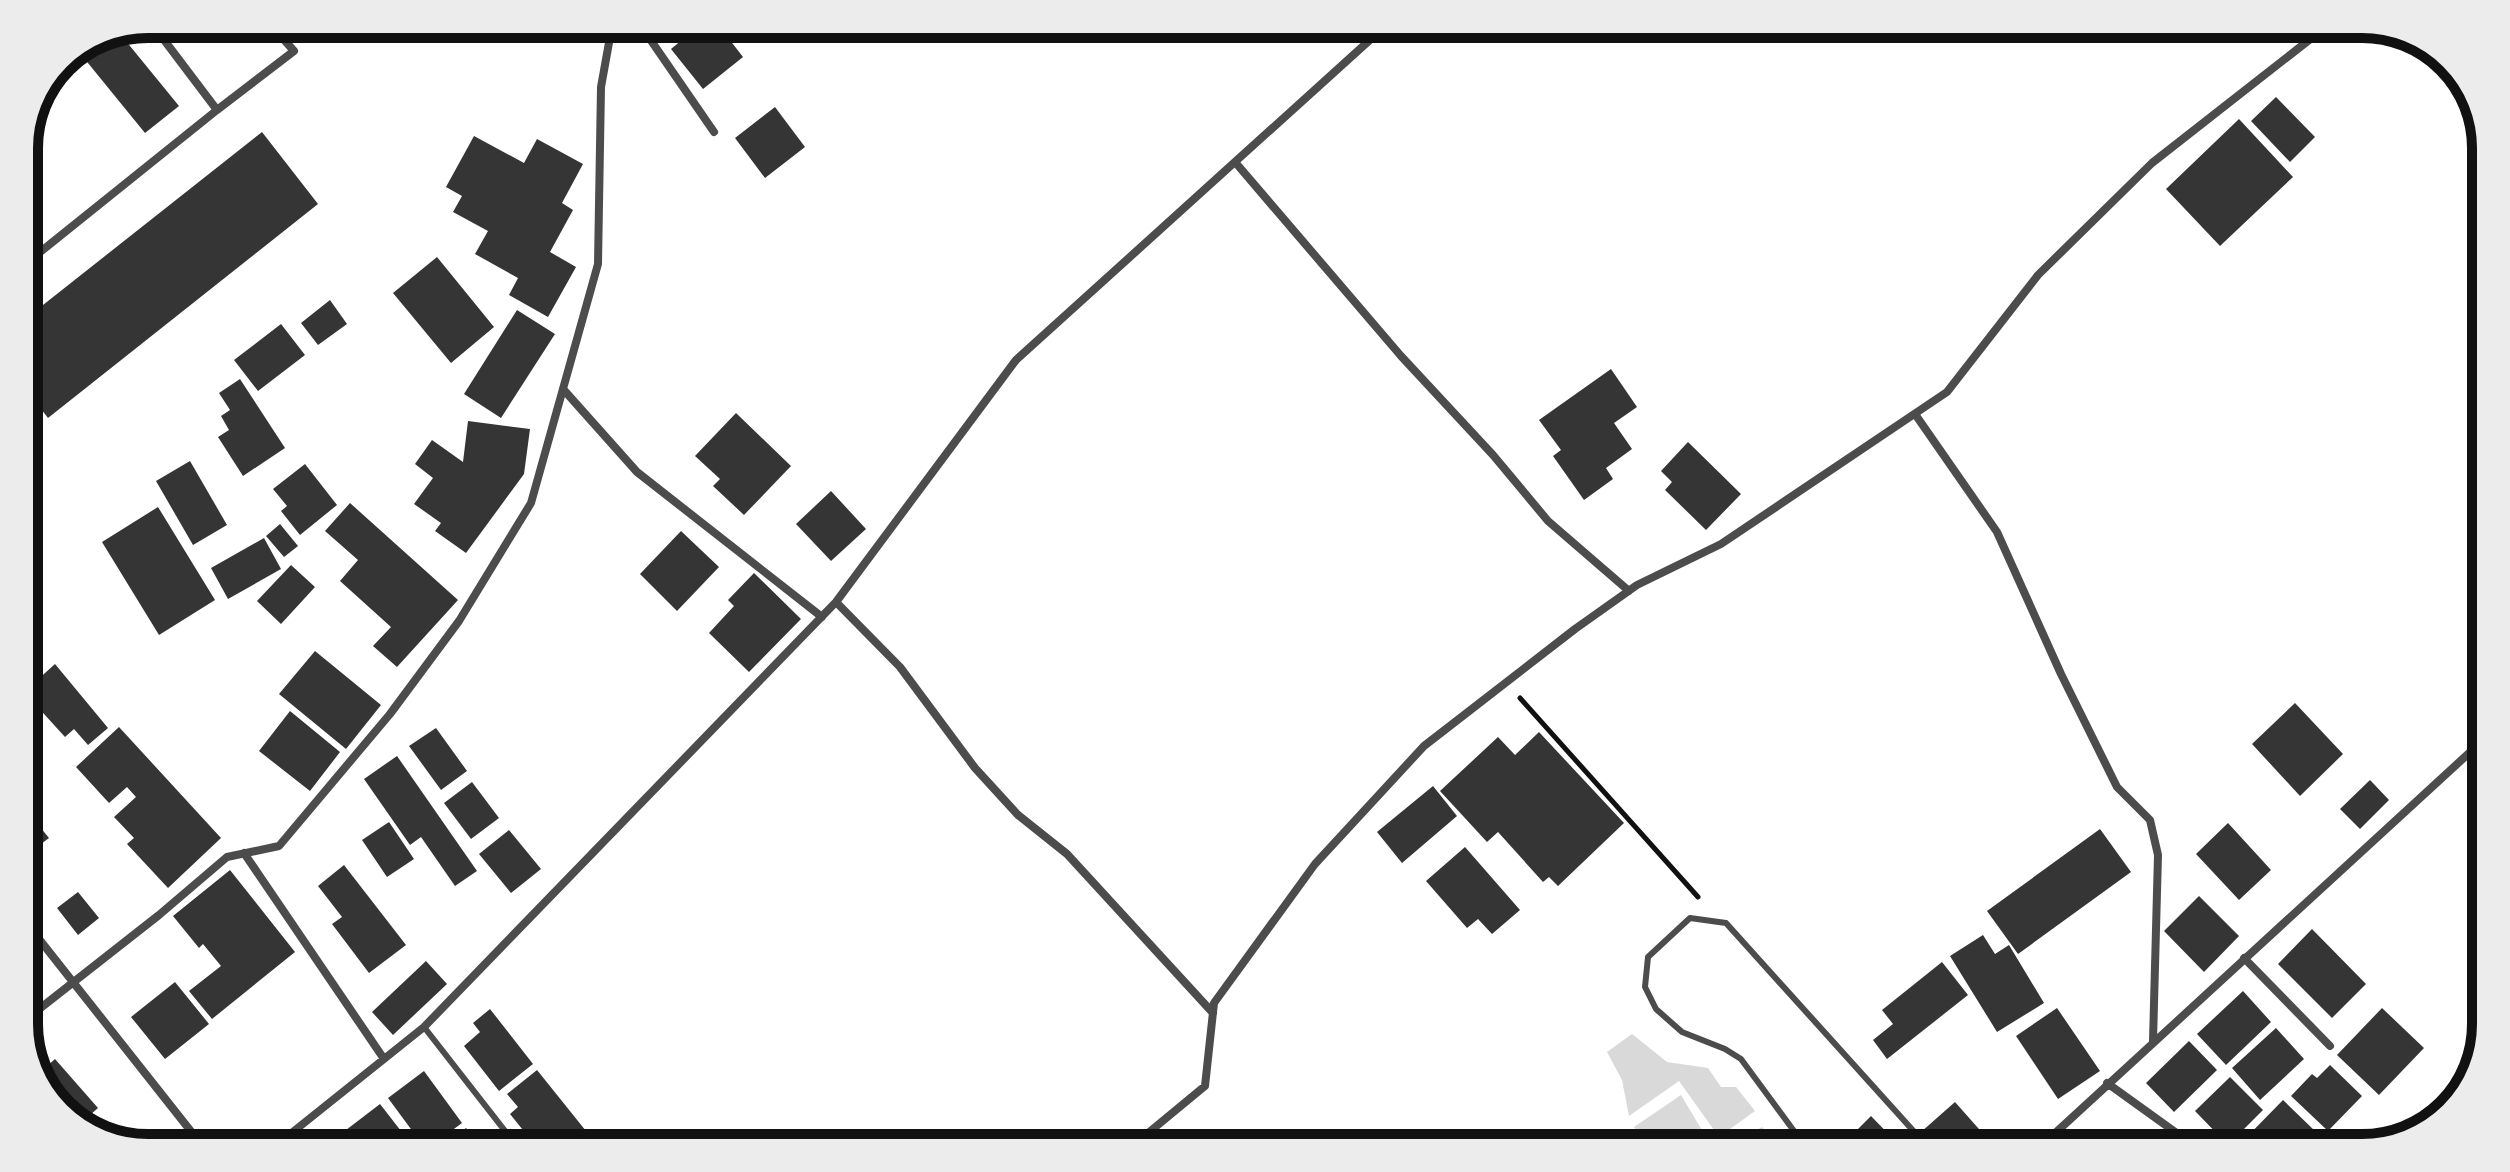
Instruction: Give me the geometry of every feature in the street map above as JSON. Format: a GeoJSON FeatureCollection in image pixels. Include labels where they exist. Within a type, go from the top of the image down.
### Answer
{"type":"FeatureCollection","features":[{"type":"Feature","properties":{"kind":"street"},"geometry":{"type":"LineString","coordinates":[[163,38],[217,110]]}},
{"type":"Feature","properties":{"kind":"street"},"geometry":{"type":"LineString","coordinates":[[38,254],[294,51],[282,38]]}},
{"type":"Feature","properties":{"kind":"street"},"geometry":{"type":"LineString","coordinates":[[38,1010],[227,857],[279,846],[390,714],[459,621],[531,503],[598,264],[601,87],[610,38]]}},
{"type":"Feature","properties":{"kind":"street"},"geometry":{"type":"LineString","coordinates":[[649,38],[714,132]]}},
{"type":"Feature","properties":{"kind":"street"},"geometry":{"type":"LineString","coordinates":[[290,1134],[424,1027],[822,617],[1016,360],[1372,38]]}},
{"type":"Feature","properties":{"kind":"street"},"geometry":{"type":"LineString","coordinates":[[1147,1134],[1205,1086],[1214,1003],[1315,864],[1424,746],[1629,591],[1721,544],[1947,392],[2038,275],[2152,163],[2312,38]]}},
{"type":"Feature","properties":{"kind":"street"},"geometry":{"type":"LineString","coordinates":[[1235,162],[1548,521],[1629,591]]}},
{"type":"Feature","properties":{"kind":"street"},"geometry":{"type":"LineString","coordinates":[[563,389],[637,472],[822,617]]}},
{"type":"Feature","properties":{"kind":"street"},"geometry":{"type":"LineString","coordinates":[[1915,414],[1997,532],[2061,674],[2117,787],[2150,820],[2158,855],[2153,1041]]}},
{"type":"Feature","properties":{"kind":"street"},"geometry":{"type":"LineString","coordinates":[[836,602],[900,667],[975,768],[1018,815],[1067,854],[1213,1014]]}},
{"type":"Feature","properties":{"kind":"street"},"geometry":{"type":"LineString","coordinates":[[2054,1134],[2472,750]]}},
{"type":"Feature","properties":{"kind":"street"},"geometry":{"type":"LineString","coordinates":[[244,853],[384,1059]]}},
{"type":"Feature","properties":{"kind":"street"},"geometry":{"type":"LineString","coordinates":[[38,938],[193,1134]]}},
{"type":"Feature","properties":{"kind":"street"},"geometry":{"type":"LineString","coordinates":[[2244,958],[2330,1046]]}},
{"type":"Feature","properties":{"kind":"street"},"geometry":{"type":"LineString","coordinates":[[2107,1083],[2178,1134]]}},
{"type":"Feature","properties":{"kind":"lane"},"geometry":{"type":"LineString","coordinates":[[1796,1134],[1741,1059],[1725,1049],[1682,1032],[1656,1009],[1645,987],[1648,957],[1690,918],[1726,923],[1916,1134]]}},
{"type":"Feature","properties":{"kind":"lane"},"geometry":{"type":"LineString","coordinates":[[424,1027],[507,1134]]}},
{"type":"Feature","properties":{"kind":"path"},"geometry":{"type":"LineString","coordinates":[[1506,683],[1700,900],[1726,923]]}},
{"type":"Feature","properties":{"kind":"shaded area"},"geometry":{"type":"Polygon","coordinates":[[[1632,1034],[1667,1062],[1708,1068],[1721,1087],[1736,1087],[1755,1111],[1723,1134],[1717,1134],[1679,1081],[1629,1116],[1622,1080],[1607,1052],[1632,1034]]]}},
{"type":"Feature","properties":{"kind":"shaded area"},"geometry":{"type":"Polygon","coordinates":[[[1681,1095],[1703,1132],[1639,1134],[1634,1127],[1681,1095]]]}},
{"type":"Feature","properties":{"kind":"shaded area"},"geometry":{"type":"Polygon","coordinates":[[[1762,1127],[1768,1134],[1750,1134],[1762,1127]]]}},
{"type":"Feature","properties":{"kind":"building"},"geometry":{"type":"Polygon","coordinates":[[[684,38],[728,38],[743,57],[703,89],[671,49],[684,38]]]}},
{"type":"Feature","properties":{"kind":"building"},"geometry":{"type":"Polygon","coordinates":[[[125,40],[179,106],[145,133],[84,58],[87,56],[125,40]]]}},
{"type":"Feature","properties":{"kind":"building"},"geometry":{"type":"Polygon","coordinates":[[[2276,97],[2315,137],[2290,162],[2251,121],[2276,97]]]}},
{"type":"Feature","properties":{"kind":"building"},"geometry":{"type":"Polygon","coordinates":[[[775,107],[805,147],[765,178],[735,138],[775,107]]]}},
{"type":"Feature","properties":{"kind":"building"},"geometry":{"type":"Polygon","coordinates":[[[2239,119],[2293,177],[2220,246],[2166,189],[2239,119]]]}},
{"type":"Feature","properties":{"kind":"building"},"geometry":{"type":"Polygon","coordinates":[[[262,132],[318,204],[48,418],[38,405],[38,309],[262,132]]]}},
{"type":"Feature","properties":{"kind":"building"},"geometry":{"type":"Polygon","coordinates":[[[474,136],[524,163],[537,139],[583,164],[562,203],[573,210],[550,252],[576,267],[548,317],[509,295],[518,278],[475,254],[488,231],[453,212],[462,196],[446,187],[474,136]]]}},
{"type":"Feature","properties":{"kind":"building"},"geometry":{"type":"Polygon","coordinates":[[[437,257],[494,327],[451,363],[393,293],[437,257]]]}},
{"type":"Feature","properties":{"kind":"building"},"geometry":{"type":"Polygon","coordinates":[[[330,300],[347,324],[318,345],[301,323],[330,300]]]}},
{"type":"Feature","properties":{"kind":"building"},"geometry":{"type":"Polygon","coordinates":[[[517,310],[555,334],[501,418],[464,394],[517,310]]]}},
{"type":"Feature","properties":{"kind":"building"},"geometry":{"type":"Polygon","coordinates":[[[281,324],[305,355],[258,391],[234,360],[281,324]]]}},
{"type":"Feature","properties":{"kind":"building"},"geometry":{"type":"Polygon","coordinates":[[[1611,369],[1637,407],[1614,423],[1632,449],[1606,468],[1613,479],[1584,500],[1553,456],[1561,450],[1539,420],[1611,369]]]}},
{"type":"Feature","properties":{"kind":"building"},"geometry":{"type":"Polygon","coordinates":[[[240,379],[285,448],[243,476],[218,437],[229,430],[221,416],[230,410],[219,393],[240,379]]]}},
{"type":"Feature","properties":{"kind":"building"},"geometry":{"type":"Polygon","coordinates":[[[736,413],[791,466],[744,515],[713,486],[720,479],[695,456],[736,413]]]}},
{"type":"Feature","properties":{"kind":"building"},"geometry":{"type":"Polygon","coordinates":[[[468,421],[530,429],[524,474],[466,553],[435,531],[441,523],[414,504],[433,478],[415,464],[432,440],[463,462],[468,421]]]}},
{"type":"Feature","properties":{"kind":"building"},"geometry":{"type":"Polygon","coordinates":[[[1688,442],[1741,494],[1706,530],[1665,490],[1672,482],[1661,471],[1688,442]]]}},
{"type":"Feature","properties":{"kind":"building"},"geometry":{"type":"Polygon","coordinates":[[[190,461],[227,525],[193,545],[156,481],[190,461]]]}},
{"type":"Feature","properties":{"kind":"building"},"geometry":{"type":"Polygon","coordinates":[[[305,464],[337,505],[300,535],[281,511],[287,506],[273,489],[305,464]]]}},
{"type":"Feature","properties":{"kind":"building"},"geometry":{"type":"Polygon","coordinates":[[[831,491],[866,529],[831,561],[796,524],[831,491]]]}},
{"type":"Feature","properties":{"kind":"building"},"geometry":{"type":"Polygon","coordinates":[[[350,503],[458,600],[397,667],[373,646],[391,627],[340,581],[358,560],[325,531],[350,503]]]}},
{"type":"Feature","properties":{"kind":"building"},"geometry":{"type":"Polygon","coordinates":[[[158,507],[215,600],[159,635],[102,542],[158,507]]]}},
{"type":"Feature","properties":{"kind":"building"},"geometry":{"type":"Polygon","coordinates":[[[280,524],[298,546],[284,557],[266,536],[280,524]]]}},
{"type":"Feature","properties":{"kind":"building"},"geometry":{"type":"Polygon","coordinates":[[[681,531],[719,567],[677,611],[640,574],[681,531]]]}},
{"type":"Feature","properties":{"kind":"building"},"geometry":{"type":"Polygon","coordinates":[[[264,538],[281,569],[228,599],[211,568],[264,538]]]}},
{"type":"Feature","properties":{"kind":"building"},"geometry":{"type":"Polygon","coordinates":[[[291,565],[315,587],[281,624],[257,601],[291,565]]]}},
{"type":"Feature","properties":{"kind":"building"},"geometry":{"type":"Polygon","coordinates":[[[754,573],[801,619],[749,672],[709,633],[734,606],[728,600],[754,573]]]}},
{"type":"Feature","properties":{"kind":"building"},"geometry":{"type":"Polygon","coordinates":[[[315,651],[381,705],[346,749],[279,694],[315,651]]]}},
{"type":"Feature","properties":{"kind":"building"},"geometry":{"type":"Polygon","coordinates":[[[55,664],[108,728],[88,745],[74,729],[65,737],[38,707],[38,679],[55,664]]]}},
{"type":"Feature","properties":{"kind":"building"},"geometry":{"type":"Polygon","coordinates":[[[2295,703],[2343,754],[2300,796],[2252,744],[2295,703]]]}},
{"type":"Feature","properties":{"kind":"building"},"geometry":{"type":"Polygon","coordinates":[[[290,711],[340,752],[310,791],[259,751],[290,711]]]}},
{"type":"Feature","properties":{"kind":"building"},"geometry":{"type":"Polygon","coordinates":[[[119,727],[221,838],[168,888],[127,844],[134,838],[114,817],[136,797],[127,787],[109,803],[76,767],[119,727]]]}},
{"type":"Feature","properties":{"kind":"building"},"geometry":{"type":"Polygon","coordinates":[[[436,728],[467,771],[441,790],[409,746],[436,728]]]}},
{"type":"Feature","properties":{"kind":"building"},"geometry":{"type":"Polygon","coordinates":[[[1539,732],[1624,823],[1558,886],[1549,877],[1543,882],[1498,832],[1487,842],[1440,791],[1498,737],[1515,755],[1539,732]]]}},
{"type":"Feature","properties":{"kind":"building"},"geometry":{"type":"Polygon","coordinates":[[[397,756],[477,871],[455,886],[421,837],[410,845],[364,779],[397,756]]]}},
{"type":"Feature","properties":{"kind":"building"},"geometry":{"type":"Polygon","coordinates":[[[2370,780],[2389,800],[2360,829],[2340,809],[2370,780]]]}},
{"type":"Feature","properties":{"kind":"building"},"geometry":{"type":"Polygon","coordinates":[[[472,782],[499,818],[471,839],[444,803],[472,782]]]}},
{"type":"Feature","properties":{"kind":"building"},"geometry":{"type":"Polygon","coordinates":[[[1433,786],[1457,816],[1402,863],[1377,832],[1433,786]]]}},
{"type":"Feature","properties":{"kind":"building"},"geometry":{"type":"Polygon","coordinates":[[[389,822],[414,859],[387,877],[362,840],[389,822]]]}},
{"type":"Feature","properties":{"kind":"building"},"geometry":{"type":"Polygon","coordinates":[[[2228,823],[2271,870],[2239,900],[2196,854],[2228,823]]]}},
{"type":"Feature","properties":{"kind":"building"},"geometry":{"type":"Polygon","coordinates":[[[38,824],[49,838],[38,846],[38,824]]]}},
{"type":"Feature","properties":{"kind":"building"},"geometry":{"type":"Polygon","coordinates":[[[2100,829],[2131,872],[2018,954],[1987,911],[2100,829]]]}},
{"type":"Feature","properties":{"kind":"building"},"geometry":{"type":"Polygon","coordinates":[[[509,830],[541,869],[511,893],[479,854],[509,830]]]}},
{"type":"Feature","properties":{"kind":"building"},"geometry":{"type":"Polygon","coordinates":[[[1465,847],[1520,910],[1492,934],[1478,919],[1467,928],[1426,881],[1465,847]]]}},
{"type":"Feature","properties":{"kind":"building"},"geometry":{"type":"Polygon","coordinates":[[[344,865],[406,945],[369,973],[332,924],[342,917],[318,886],[344,865]]]}},
{"type":"Feature","properties":{"kind":"building"},"geometry":{"type":"Polygon","coordinates":[[[230,870],[295,952],[212,1019],[189,991],[221,966],[203,944],[199,948],[173,916],[230,870]]]}},
{"type":"Feature","properties":{"kind":"building"},"geometry":{"type":"Polygon","coordinates":[[[78,892],[99,918],[78,935],[57,908],[78,892]]]}},
{"type":"Feature","properties":{"kind":"building"},"geometry":{"type":"Polygon","coordinates":[[[2199,896],[2239,936],[2204,972],[2164,931],[2199,896]]]}},
{"type":"Feature","properties":{"kind":"building"},"geometry":{"type":"Polygon","coordinates":[[[2312,929],[2366,984],[2332,1018],[2278,964],[2312,929]]]}},
{"type":"Feature","properties":{"kind":"building"},"geometry":{"type":"Polygon","coordinates":[[[1983,935],[1995,954],[2009,945],[2044,1003],[1997,1032],[1950,956],[1983,935]]]}},
{"type":"Feature","properties":{"kind":"building"},"geometry":{"type":"Polygon","coordinates":[[[426,961],[447,984],[393,1035],[372,1012],[426,961]]]}},
{"type":"Feature","properties":{"kind":"building"},"geometry":{"type":"Polygon","coordinates":[[[1942,962],[1968,995],[1887,1059],[1873,1040],[1893,1024],[1882,1010],[1942,962]]]}},
{"type":"Feature","properties":{"kind":"building"},"geometry":{"type":"Polygon","coordinates":[[[175,982],[209,1024],[165,1059],[131,1017],[175,982]]]}},
{"type":"Feature","properties":{"kind":"building"},"geometry":{"type":"Polygon","coordinates":[[[2243,991],[2271,1022],[2226,1065],[2197,1034],[2243,991]]]}},
{"type":"Feature","properties":{"kind":"building"},"geometry":{"type":"Polygon","coordinates":[[[2057,1008],[2100,1071],[2058,1099],[2016,1036],[2057,1008]]]}},
{"type":"Feature","properties":{"kind":"building"},"geometry":{"type":"Polygon","coordinates":[[[2382,1008],[2424,1048],[2379,1095],[2337,1055],[2382,1008]]]}},
{"type":"Feature","properties":{"kind":"building"},"geometry":{"type":"Polygon","coordinates":[[[490,1009],[533,1064],[499,1091],[464,1046],[480,1032],[473,1023],[490,1009]]]}},
{"type":"Feature","properties":{"kind":"building"},"geometry":{"type":"Polygon","coordinates":[[[2276,1028],[2304,1059],[2260,1100],[2232,1068],[2276,1028]]]}},
{"type":"Feature","properties":{"kind":"building"},"geometry":{"type":"Polygon","coordinates":[[[2189,1041],[2217,1070],[2174,1112],[2146,1083],[2189,1041]]]}},
{"type":"Feature","properties":{"kind":"building"},"geometry":{"type":"Polygon","coordinates":[[[55,1059],[98,1108],[89,1116],[81,1111],[56,1085],[46,1066],[55,1059]]]}},
{"type":"Feature","properties":{"kind":"building"},"geometry":{"type":"Polygon","coordinates":[[[2330,1065],[2362,1096],[2328,1131],[2291,1096],[2312,1074],[2317,1078],[2330,1065]]]}},
{"type":"Feature","properties":{"kind":"building"},"geometry":{"type":"Polygon","coordinates":[[[537,1070],[586,1131],[582,1134],[526,1134],[510,1114],[518,1107],[507,1094],[537,1070]]]}},
{"type":"Feature","properties":{"kind":"building"},"geometry":{"type":"Polygon","coordinates":[[[424,1071],[462,1123],[447,1134],[415,1134],[388,1098],[424,1071]]]}},
{"type":"Feature","properties":{"kind":"building"},"geometry":{"type":"Polygon","coordinates":[[[2230,1077],[2263,1110],[2239,1134],[2217,1134],[2195,1111],[2230,1077]]]}},
{"type":"Feature","properties":{"kind":"building"},"geometry":{"type":"Polygon","coordinates":[[[2283,1100],[2315,1131],[2312,1134],[2250,1134],[2283,1100]]]}},
{"type":"Feature","properties":{"kind":"building"},"geometry":{"type":"Polygon","coordinates":[[[1955,1102],[1983,1134],[1923,1134],[1921,1132],[1955,1102]]]}},
{"type":"Feature","properties":{"kind":"building"},"geometry":{"type":"Polygon","coordinates":[[[380,1104],[403,1134],[350,1134],[346,1130],[380,1104]]]}},
{"type":"Feature","properties":{"kind":"building"},"geometry":{"type":"Polygon","coordinates":[[[1871,1116],[1888,1134],[1853,1134],[1871,1116]]]}}]}
